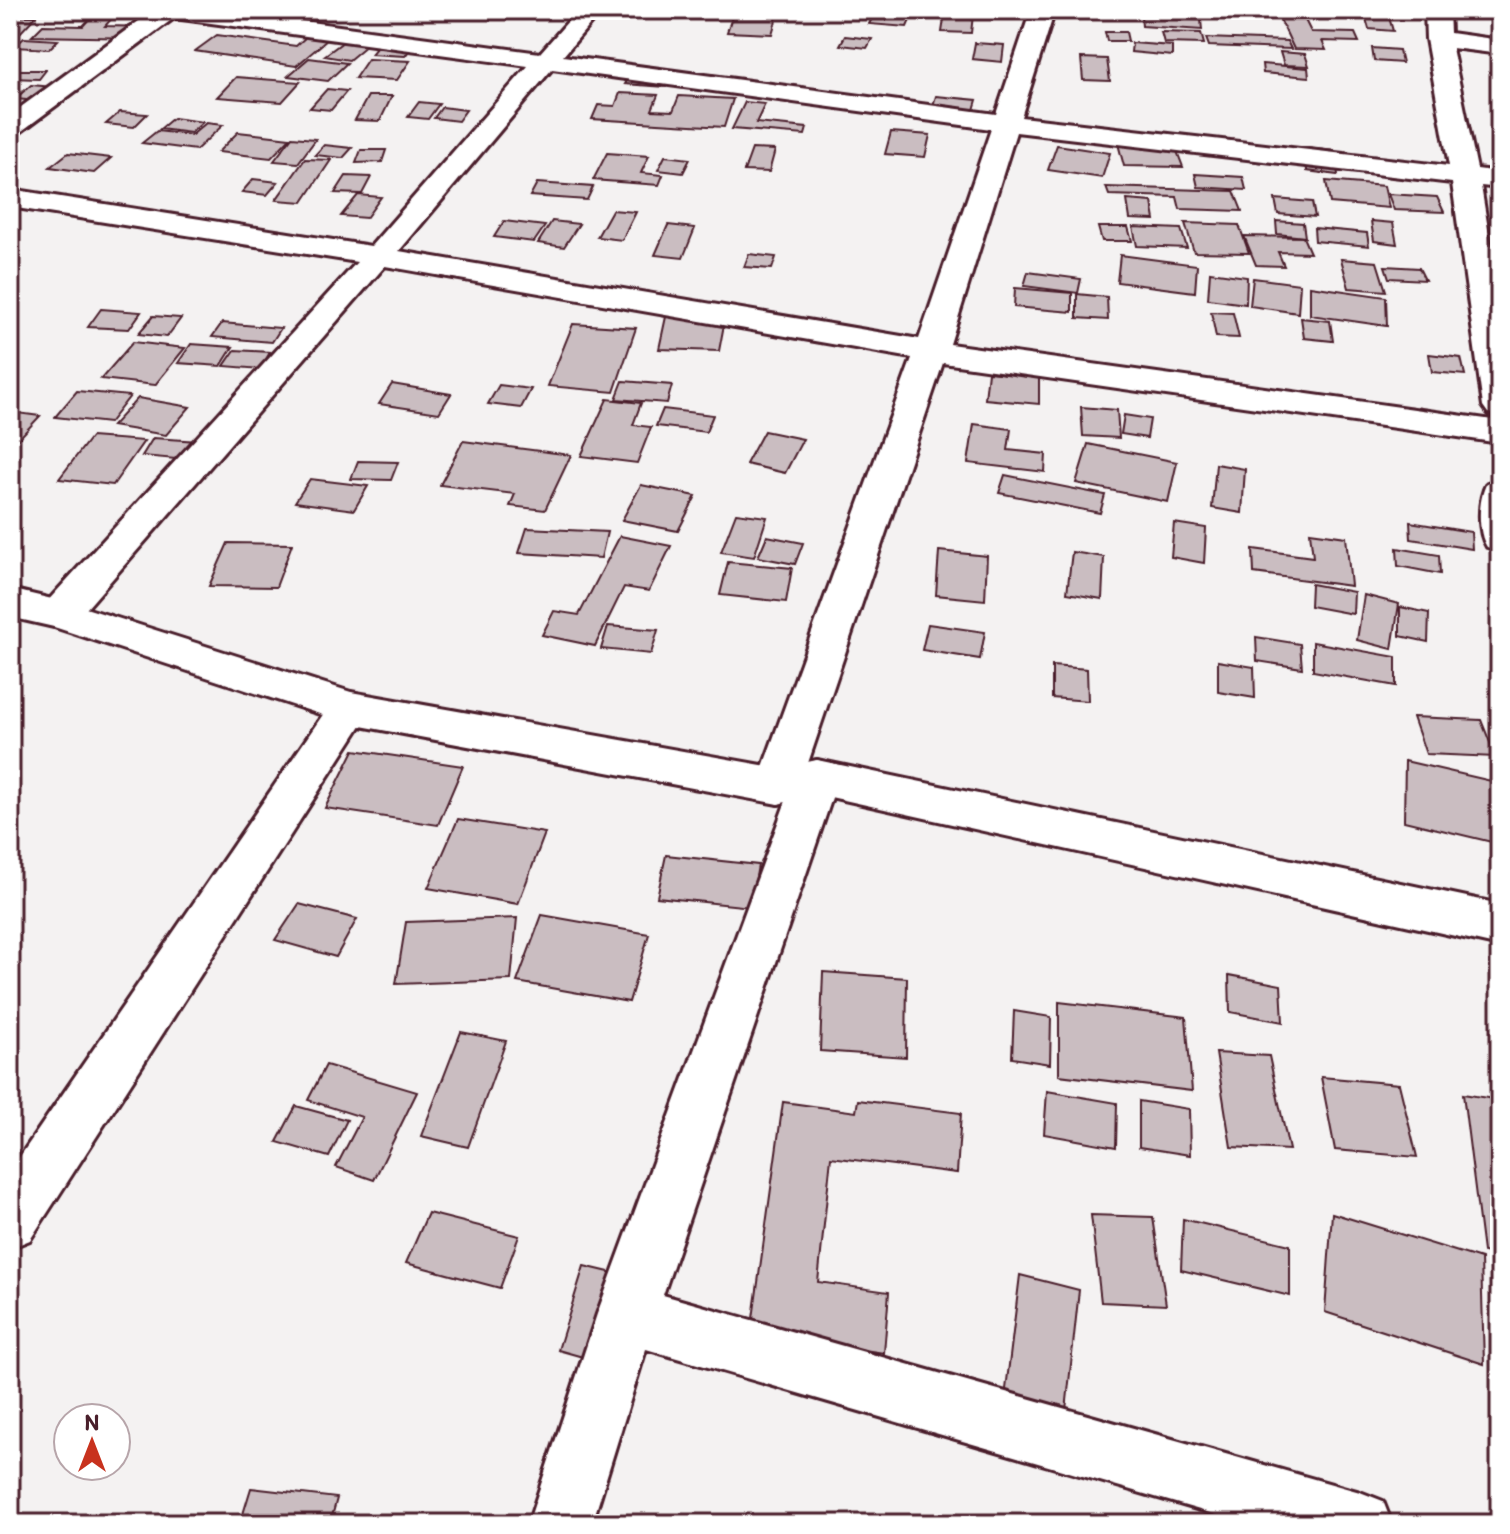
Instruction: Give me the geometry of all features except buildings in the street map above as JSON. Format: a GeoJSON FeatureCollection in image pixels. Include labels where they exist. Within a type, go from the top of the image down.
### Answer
{"type":"FeatureCollection","features":[{"type":"Feature","properties":{"kind":"street"},"geometry":{"type":"LineString","coordinates":[[10,127],[169,10],[1004,123],[1500,180]]}},
{"type":"Feature","properties":{"kind":"street"},"geometry":{"type":"LineString","coordinates":[[59,614],[378,256],[590,10]]}},
{"type":"Feature","properties":{"kind":"street"},"geometry":{"type":"LineString","coordinates":[[560,1524],[931,351],[1043,10]]}},
{"type":"Feature","properties":{"kind":"street"},"geometry":{"type":"LineString","coordinates":[[1437,10],[1438,39],[1465,176],[1500,406]]}},
{"type":"Feature","properties":{"kind":"street"},"geometry":{"type":"LineString","coordinates":[[1438,39],[1500,47]]}},
{"type":"Feature","properties":{"kind":"street"},"geometry":{"type":"LineString","coordinates":[[10,198],[378,256],[931,351],[1500,432]]}},
{"type":"Feature","properties":{"kind":"street"},"geometry":{"type":"LineString","coordinates":[[10,603],[59,614],[350,708],[797,781],[1500,925]]}},
{"type":"Feature","properties":{"kind":"street"},"geometry":{"type":"LineString","coordinates":[[10,1220],[350,708]]}},
{"type":"Feature","properties":{"kind":"street"},"geometry":{"type":"LineString","coordinates":[[627,1314],[1360,1524]]}}]}
